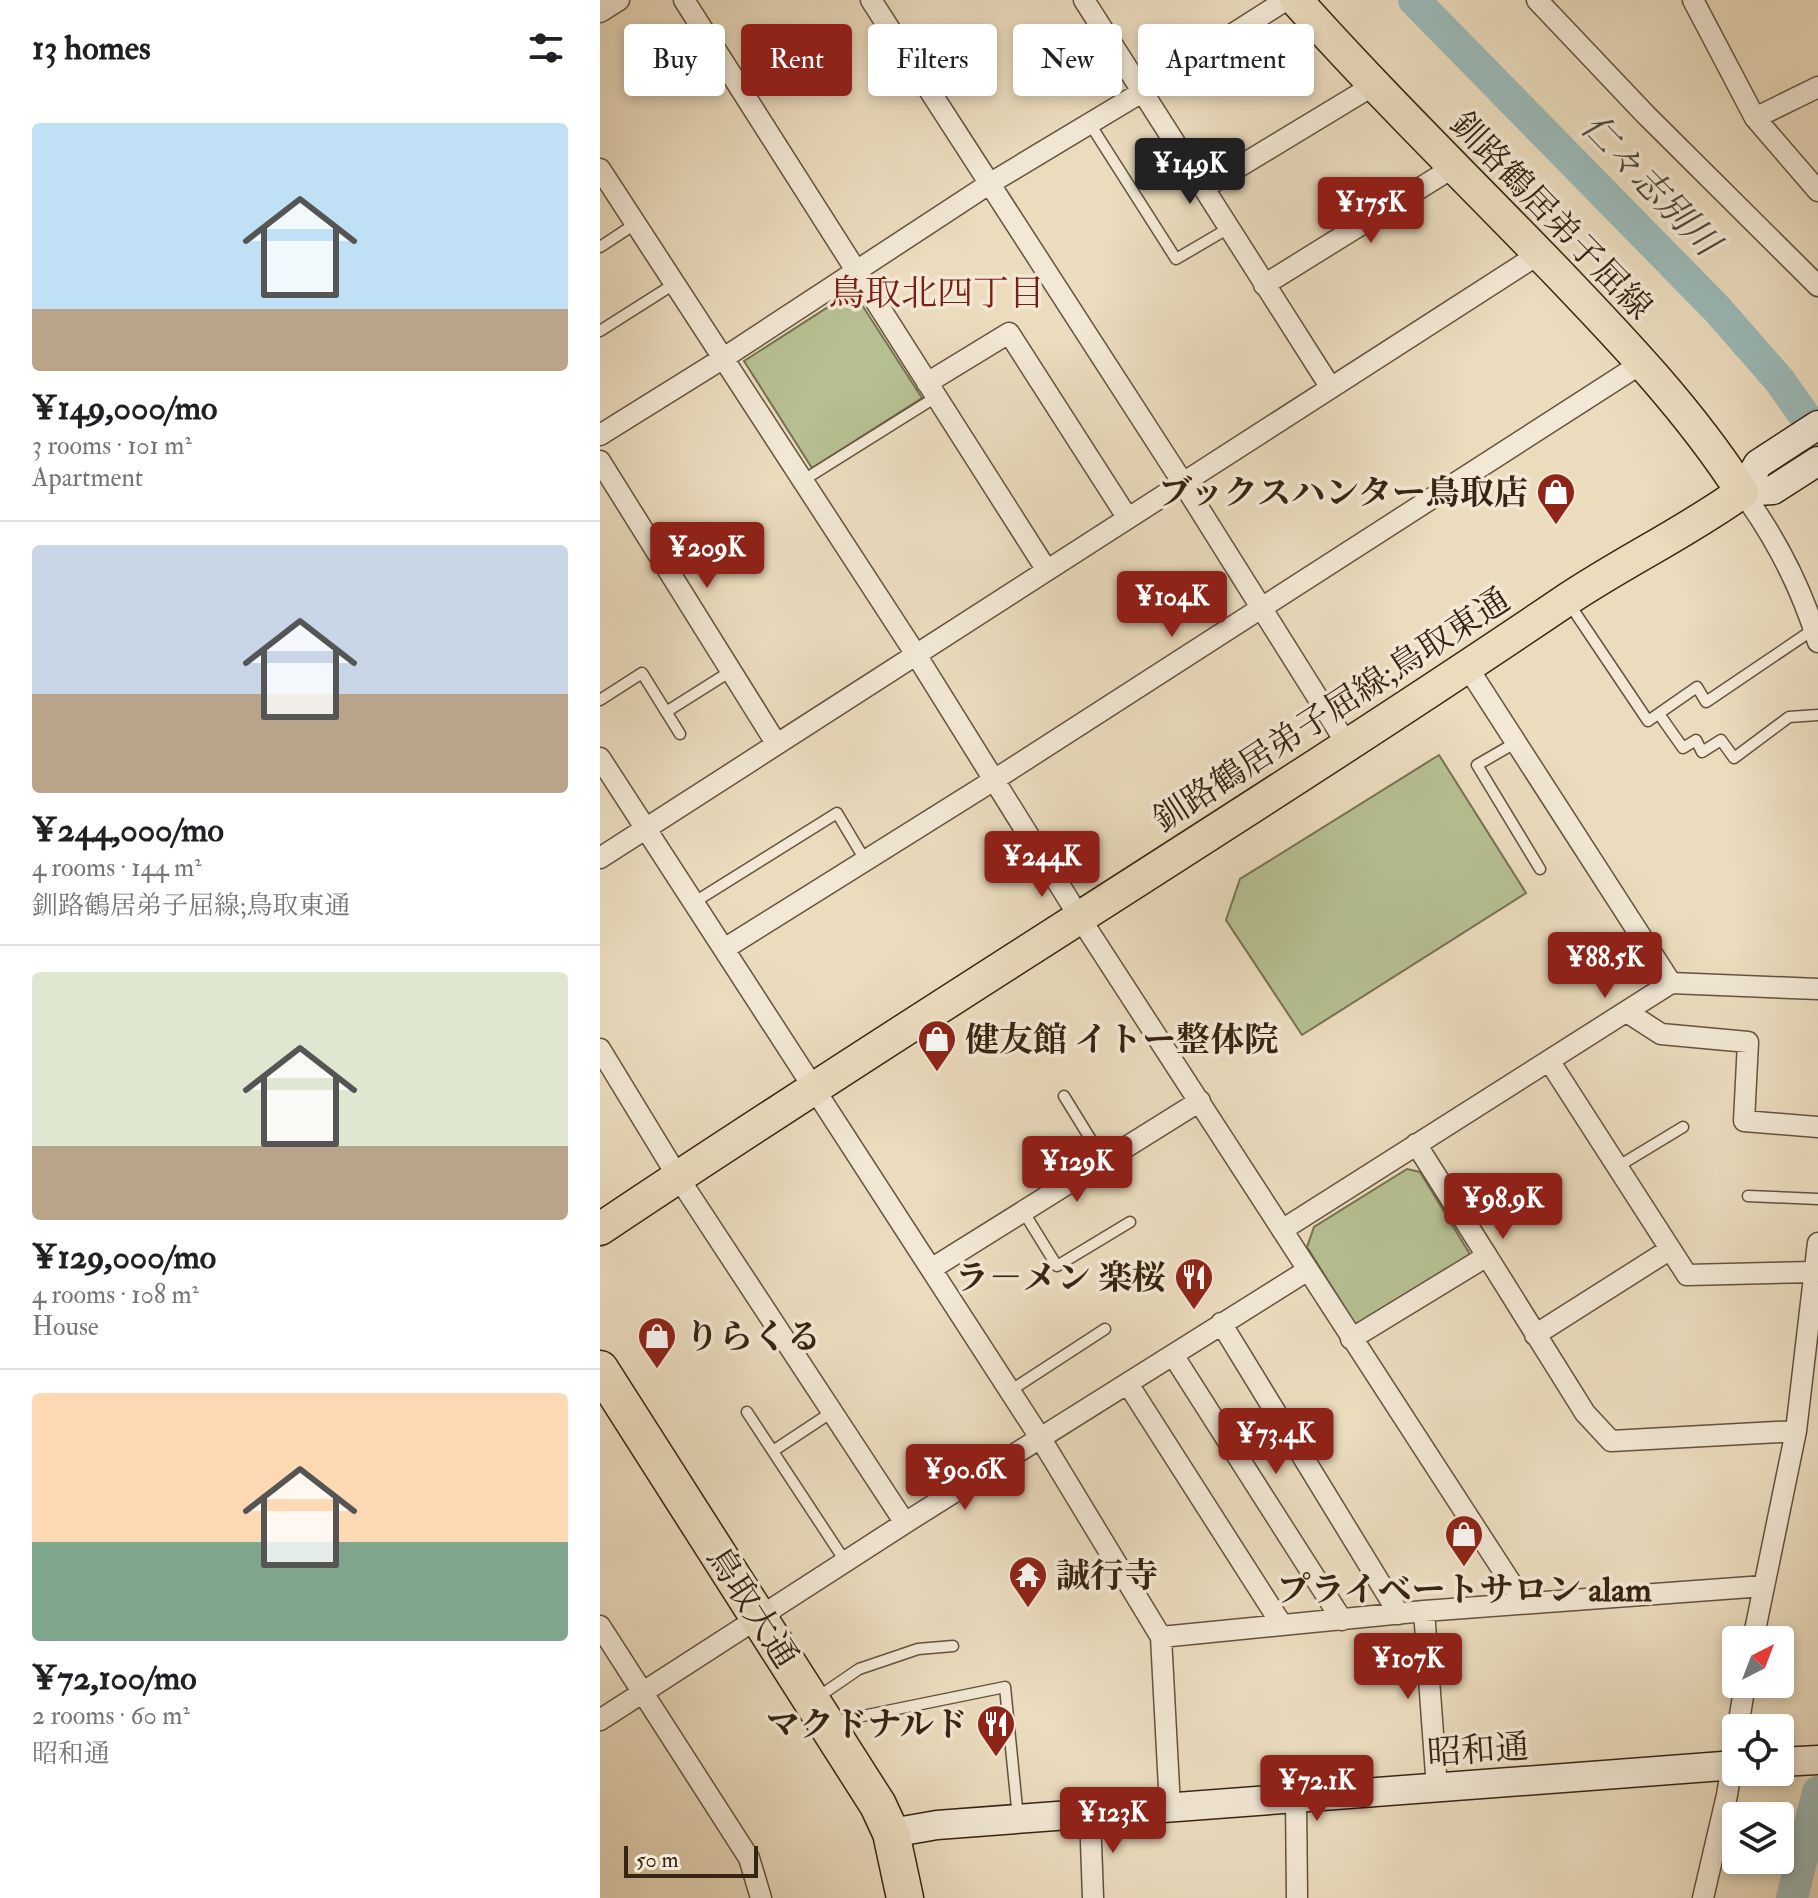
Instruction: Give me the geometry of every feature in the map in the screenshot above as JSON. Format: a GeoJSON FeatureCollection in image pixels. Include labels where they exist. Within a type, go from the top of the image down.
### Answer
{"type":"FeatureCollection","features":[{"type":"Feature","properties":{"kind":"highway","name":"鳥取大通"},"geometry":{"type":"LineString","coordinates":[[600,1369],[878,1805],[891,1833],[905,1898]]}},
{"type":"Feature","properties":{"kind":"main road","name":"釧路鶴居弟子屈線"},"geometry":{"type":"LineString","coordinates":[[1296,0],[1642,363],[1716,452],[1758,482]]}},
{"type":"Feature","properties":{"kind":"main road","name":"釧路鶴居弟子屈線;鳥取東通"},"geometry":{"type":"LineString","coordinates":[[600,1229],[813,1087],[1468,668],[1566,600],[1714,512],[1758,482]]}},
{"type":"Feature","properties":{"kind":"street"},"geometry":{"type":"LineString","coordinates":[[600,12],[619,0]]}},
{"type":"Feature","properties":{"kind":"street"},"geometry":{"type":"LineString","coordinates":[[684,0],[1046,569]]}},
{"type":"Feature","properties":{"kind":"street"},"geometry":{"type":"LineString","coordinates":[[871,0],[1183,483],[1348,746]]}},
{"type":"Feature","properties":{"kind":"street"},"geometry":{"type":"LineString","coordinates":[[1084,0],[1138,86]]}},
{"type":"Feature","properties":{"kind":"street"},"geometry":{"type":"LineString","coordinates":[[1248,24],[1286,0]]}},
{"type":"Feature","properties":{"kind":"street"},"geometry":{"type":"LineString","coordinates":[[1537,0],[1646,115],[1818,286]]}},
{"type":"Feature","properties":{"kind":"street"},"geometry":{"type":"LineString","coordinates":[[1693,0],[1755,118],[1818,191]]}},
{"type":"Feature","properties":{"kind":"street"},"geometry":{"type":"LineString","coordinates":[[1204,188],[1374,85]]}},
{"type":"Feature","properties":{"kind":"street"},"geometry":{"type":"LineString","coordinates":[[1755,118],[1818,87]]}},
{"type":"Feature","properties":{"kind":"street"},"geometry":{"type":"LineString","coordinates":[[600,435],[989,184],[1138,94]]}},
{"type":"Feature","properties":{"kind":"street"},"geometry":{"type":"LineString","coordinates":[[1145,96],[1331,388]]}},
{"type":"Feature","properties":{"kind":"street"},"geometry":{"type":"LineString","coordinates":[[1264,285],[1454,167]]}},
{"type":"Feature","properties":{"kind":"street"},"geometry":{"type":"LineString","coordinates":[[603,182],[635,224],[915,653],[1080,918],[1524,1603]]}},
{"type":"Feature","properties":{"kind":"street"},"geometry":{"type":"LineString","coordinates":[[600,858],[1539,254]]}},
{"type":"Feature","properties":{"kind":"street"},"geometry":{"type":"LineString","coordinates":[[932,390],[1009,333],[1127,517]]}},
{"type":"Feature","properties":{"kind":"street"},"geometry":{"type":"LineString","coordinates":[[724,949],[994,780],[1642,363]]}},
{"type":"Feature","properties":{"kind":"street"},"geometry":{"type":"LineString","coordinates":[[1758,482],[1818,425]]}},
{"type":"Feature","properties":{"kind":"street"},"geometry":{"type":"LineString","coordinates":[[600,461],[776,743]]}},
{"type":"Feature","properties":{"kind":"street"},"geometry":{"type":"LineString","coordinates":[[1758,482],[1818,461]]}},
{"type":"Feature","properties":{"kind":"street"},"geometry":{"type":"LineString","coordinates":[[1758,482],[1769,529],[1816,636]]}},
{"type":"Feature","properties":{"kind":"street"},"geometry":{"type":"LineString","coordinates":[[1468,668],[1671,983]]}},
{"type":"Feature","properties":{"kind":"street"},"geometry":{"type":"LineString","coordinates":[[600,758],[1041,1439],[1161,1637],[1170,1807]]}},
{"type":"Feature","properties":{"kind":"street"},"geometry":{"type":"LineString","coordinates":[[1282,1230],[1671,983],[1818,989]]}},
{"type":"Feature","properties":{"kind":"street"},"geometry":{"type":"LineString","coordinates":[[1627,1012],[1661,1034],[1748,1042],[1744,1121],[1818,1127]]}},
{"type":"Feature","properties":{"kind":"street"},"geometry":{"type":"LineString","coordinates":[[600,1049],[678,1177],[905,1523]]}},
{"type":"Feature","properties":{"kind":"street"},"geometry":{"type":"LineString","coordinates":[[1550,1062],[1687,1275],[1815,1272]]}},
{"type":"Feature","properties":{"kind":"street"},"geometry":{"type":"LineString","coordinates":[[931,1269],[1200,1101]]}},
{"type":"Feature","properties":{"kind":"street"},"geometry":{"type":"LineString","coordinates":[[1416,1144],[1585,1413],[1611,1441],[1796,1431]]}},
{"type":"Feature","properties":{"kind":"street"},"geometry":{"type":"LineString","coordinates":[[1756,1626],[1796,1431],[1818,1243]]}},
{"type":"Feature","properties":{"kind":"street"},"geometry":{"type":"LineString","coordinates":[[1535,1335],[1669,1250]]}},
{"type":"Feature","properties":{"kind":"street"},"geometry":{"type":"LineString","coordinates":[[1351,1339],[1487,1256]]}},
{"type":"Feature","properties":{"kind":"street"},"geometry":{"type":"LineString","coordinates":[[600,1720],[845,1561],[1308,1270]]}},
{"type":"Feature","properties":{"kind":"street"},"geometry":{"type":"LineString","coordinates":[[1221,1323],[1399,1614]]}},
{"type":"Feature","properties":{"kind":"street"},"geometry":{"type":"LineString","coordinates":[[1173,1355],[1342,1620]]}},
{"type":"Feature","properties":{"kind":"street"},"geometry":{"type":"LineString","coordinates":[[1128,1384],[1282,1625]]}},
{"type":"Feature","properties":{"kind":"street"},"geometry":{"type":"LineString","coordinates":[[1161,1637],[1424,1611],[1764,1586]]}},
{"type":"Feature","properties":{"kind":"street"},"geometry":{"type":"LineString","coordinates":[[1424,1611],[1437,1788]]}},
{"type":"Feature","properties":{"kind":"street"},"geometry":{"type":"LineString","coordinates":[[600,1626],[749,1858],[761,1898]]}},
{"type":"Feature","properties":{"kind":"street"},"geometry":{"type":"LineString","coordinates":[[1794,1761],[1818,1760]]}},
{"type":"Feature","properties":{"kind":"street","name":"昭和通"},"geometry":{"type":"LineString","coordinates":[[891,1833],[937,1825],[1722,1767]]}},
{"type":"Feature","properties":{"kind":"street"},"geometry":{"type":"LineString","coordinates":[[1703,1898],[1729,1786]]}},
{"type":"Feature","properties":{"kind":"street"},"geometry":{"type":"LineString","coordinates":[[1296,1799],[1297,1898]]}},
{"type":"Feature","properties":{"kind":"street"},"geometry":{"type":"LineString","coordinates":[[1090,1814],[1093,1898]]}},
{"type":"Feature","properties":{"kind":"lane"},"geometry":{"type":"LineString","coordinates":[[1090,124],[1176,259],[1229,228]]}},
{"type":"Feature","properties":{"kind":"lane"},"geometry":{"type":"LineString","coordinates":[[600,247],[635,224]]}},
{"type":"Feature","properties":{"kind":"lane"},"geometry":{"type":"LineString","coordinates":[[600,331],[674,284]]}},
{"type":"Feature","properties":{"kind":"lane"},"geometry":{"type":"LineString","coordinates":[[802,481],[932,390]]}},
{"type":"Feature","properties":{"kind":"lane"},"geometry":{"type":"LineString","coordinates":[[1566,600],[1648,721],[1697,687],[1706,702],[1816,636]]}},
{"type":"Feature","properties":{"kind":"lane"},"geometry":{"type":"LineString","coordinates":[[666,712],[731,671]]}},
{"type":"Feature","properties":{"kind":"lane"},"geometry":{"type":"LineString","coordinates":[[600,700],[642,673],[680,734]]}},
{"type":"Feature","properties":{"kind":"lane"},"geometry":{"type":"LineString","coordinates":[[1659,714],[1683,748],[1696,740],[1702,752],[1721,740],[1734,758],[1789,717],[1818,715]]}},
{"type":"Feature","properties":{"kind":"lane"},"geometry":{"type":"LineString","coordinates":[[1515,743],[1477,765],[1540,869]]}},
{"type":"Feature","properties":{"kind":"lane"},"geometry":{"type":"LineString","coordinates":[[693,903],[837,813],[865,860]]}},
{"type":"Feature","properties":{"kind":"lane"},"geometry":{"type":"LineString","coordinates":[[1064,1096],[1104,1161]]}},
{"type":"Feature","properties":{"kind":"lane"},"geometry":{"type":"LineString","coordinates":[[1617,1167],[1683,1127]]}},
{"type":"Feature","properties":{"kind":"lane"},"geometry":{"type":"LineString","coordinates":[[1748,1196],[1818,1199]]}},
{"type":"Feature","properties":{"kind":"lane"},"geometry":{"type":"LineString","coordinates":[[1023,1211],[1057,1266],[1130,1222]]}},
{"type":"Feature","properties":{"kind":"lane"},"geometry":{"type":"LineString","coordinates":[[1010,1391],[1105,1329]]}},
{"type":"Feature","properties":{"kind":"lane"},"geometry":{"type":"LineString","coordinates":[[747,1412],[845,1561]]}},
{"type":"Feature","properties":{"kind":"lane"},"geometry":{"type":"LineString","coordinates":[[773,1451],[832,1412]]}},
{"type":"Feature","properties":{"kind":"lane"},"geometry":{"type":"LineString","coordinates":[[820,1712],[859,1669],[918,1649],[953,1646]]}},
{"type":"Feature","properties":{"kind":"lane"},"geometry":{"type":"LineString","coordinates":[[820,1712],[1005,1687],[1018,1819]]}},
{"type":"Feature","properties":{"kind":"green space"},"geometry":{"type":"Polygon","coordinates":[[[853,291],[922,398],[812,468],[744,361],[853,291]]]}},
{"type":"Feature","properties":{"kind":"green space"},"geometry":{"type":"Polygon","coordinates":[[[1439,755],[1526,893],[1302,1035],[1226,920],[1240,879],[1439,755]]]}},
{"type":"Feature","properties":{"kind":"green space"},"geometry":{"type":"Polygon","coordinates":[[[1407,1169],[1420,1172],[1471,1256],[1357,1327],[1307,1247],[1314,1227],[1407,1169]]]}},
{"type":"Feature","properties":{"kind":"waterway","name":"仁々志別川"},"geometry":{"type":"LineString","coordinates":[[1414,0],[1717,309],[1780,381],[1818,435]]}},
{"type":"Feature","properties":{"kind":"waterway","name":"仁々志別川"},"geometry":{"type":"LineString","coordinates":[[1792,1898],[1818,1792]]}},
{"type":"Feature","properties":{"kind":"place","name":"ブックスハンター鳥取店"},"geometry":{"type":"Point","coordinates":[1556,526]}},
{"type":"Feature","properties":{"kind":"place","name":"健友館 イトー整体院"},"geometry":{"type":"Point","coordinates":[937,1073]}},
{"type":"Feature","properties":{"kind":"place","name":"ラ－メン 楽桜"},"geometry":{"type":"Point","coordinates":[1194,1311]}},
{"type":"Feature","properties":{"kind":"place","name":"りらくる"},"geometry":{"type":"Point","coordinates":[657,1370]}},
{"type":"Feature","properties":{"kind":"place","name":"プライベートサロン alam"},"geometry":{"type":"Point","coordinates":[1464,1568]}},
{"type":"Feature","properties":{"kind":"place","name":"誠行寺"},"geometry":{"type":"Point","coordinates":[1028,1609]}},
{"type":"Feature","properties":{"kind":"place","name":"マクドナルド"},"geometry":{"type":"Point","coordinates":[996,1758]}},
{"type":"Feature","properties":{"kind":"district","name":"鳥取北四丁目"},"geometry":{"type":"Point","coordinates":[937,292]}}]}
